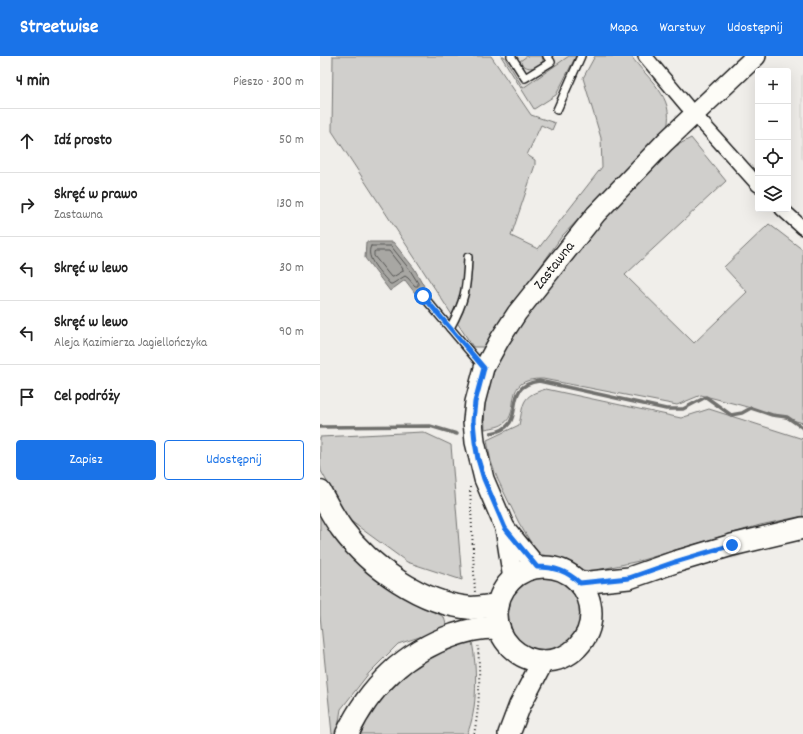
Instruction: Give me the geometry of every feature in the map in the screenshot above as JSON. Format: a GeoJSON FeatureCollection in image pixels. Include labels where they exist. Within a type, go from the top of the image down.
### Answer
{"type":"FeatureCollection","features":[{"type":"Feature","properties":{"kind":"highway"},"geometry":{"type":"LineString","coordinates":[[320,492],[341,528],[357,548],[395,579],[418,593],[453,605],[472,608],[498,605]]}},
{"type":"Feature","properties":{"kind":"highway"},"geometry":{"type":"LineString","coordinates":[[347,734],[352,722],[374,690],[389,674],[411,656],[441,640],[474,629],[499,628]]}},
{"type":"Feature","properties":{"kind":"main road","name":"Zastawna"},"geometry":{"type":"LineString","coordinates":[[513,579],[505,528],[484,479],[475,442],[473,421],[475,402],[484,368],[500,339],[517,313],[596,214],[665,142],[756,56]]}},
{"type":"Feature","properties":{"kind":"main road","name":"Zastawna"},"geometry":{"type":"LineString","coordinates":[[505,528],[537,567]]}},
{"type":"Feature","properties":{"kind":"main road"},"geometry":{"type":"LineString","coordinates":[[580,583],[629,578],[675,562],[732,545],[803,528]]}},
{"type":"Feature","properties":{"kind":"main road"},"geometry":{"type":"LineString","coordinates":[[537,567],[549,567],[572,575],[580,583],[587,594],[591,606],[592,618],[584,640],[576,649],[566,656],[555,660],[543,661],[532,660],[521,656],[512,648],[504,639],[499,628],[497,617],[498,605],[503,591],[513,579],[524,571],[537,567]]}},
{"type":"Feature","properties":{"kind":"main road"},"geometry":{"type":"LineString","coordinates":[[591,606],[629,578]]}},
{"type":"Feature","properties":{"kind":"main road"},"geometry":{"type":"LineString","coordinates":[[520,705],[521,656]]}},
{"type":"Feature","properties":{"kind":"main road"},"geometry":{"type":"LineString","coordinates":[[509,734],[520,705],[543,661]]}},
{"type":"Feature","properties":{"kind":"street"},"geometry":{"type":"LineString","coordinates":[[645,56],[694,114],[755,182]]}},
{"type":"Feature","properties":{"kind":"street"},"geometry":{"type":"LineString","coordinates":[[785,212],[803,228]]}},
{"type":"Feature","properties":{"kind":"lane"},"geometry":{"type":"LineString","coordinates":[[511,56],[525,78],[550,62],[547,56]]}},
{"type":"Feature","properties":{"kind":"lane"},"geometry":{"type":"LineString","coordinates":[[557,110],[581,56]]}},
{"type":"Feature","properties":{"kind":"lane"},"geometry":{"type":"LineString","coordinates":[[450,328],[460,310],[466,293],[468,257]]}},
{"type":"Feature","properties":{"kind":"lane"},"geometry":{"type":"LineString","coordinates":[[423,296],[484,368]]}},
{"type":"Feature","properties":{"kind":"path"},"geometry":{"type":"LineString","coordinates":[[474,734],[478,715],[478,644]]}},
{"type":"Feature","properties":{"kind":"shaded area"},"geometry":{"type":"Polygon","coordinates":[[[333,56],[491,56],[531,115],[555,123],[552,130],[541,125],[527,155],[535,160],[535,165],[511,236],[538,249],[602,167],[601,138],[583,78],[595,56],[631,56],[664,97],[668,117],[667,128],[562,236],[484,347],[473,347],[332,131],[333,56]]]}},
{"type":"Feature","properties":{"kind":"shaded area"},"geometry":{"type":"Polygon","coordinates":[[[501,56],[504,56],[523,88],[569,56],[576,56],[556,95],[534,109],[501,56]]]}},
{"type":"Feature","properties":{"kind":"shaded area"},"geometry":{"type":"Polygon","coordinates":[[[503,56],[576,56],[556,95],[534,109],[503,56]]]}},
{"type":"Feature","properties":{"kind":"shaded area"},"geometry":{"type":"Polygon","coordinates":[[[527,56],[542,56],[543,61],[537,66],[528,68],[520,61],[527,56]]]}},
{"type":"Feature","properties":{"kind":"shaded area"},"geometry":{"type":"Polygon","coordinates":[[[803,74],[803,160],[801,158],[801,76],[803,74]]]}},
{"type":"Feature","properties":{"kind":"shaded area"},"geometry":{"type":"Polygon","coordinates":[[[691,138],[726,181],[625,275],[694,343],[747,292],[724,267],[769,224],[803,250],[803,423],[701,395],[677,405],[543,379],[529,380],[521,384],[516,390],[512,412],[509,419],[501,425],[485,429],[484,409],[488,389],[494,371],[527,313],[596,227],[674,147],[691,138]]]}},
{"type":"Feature","properties":{"kind":"shaded area"},"geometry":{"type":"Polygon","coordinates":[[[546,389],[681,418],[709,409],[803,439],[803,516],[760,525],[639,561],[588,572],[564,561],[540,554],[533,546],[519,523],[498,480],[491,462],[487,440],[519,425],[523,405],[528,397],[546,389]]]}},
{"type":"Feature","properties":{"kind":"shaded area"},"geometry":{"type":"Polygon","coordinates":[[[423,432],[451,445],[462,580],[407,562],[348,519],[321,471],[320,437],[423,432]]]}},
{"type":"Feature","properties":{"kind":"shaded area"},"geometry":{"type":"Polygon","coordinates":[[[320,516],[346,549],[388,587],[444,617],[447,628],[398,644],[369,673],[341,709],[337,734],[332,734],[320,615],[320,516]]]}},
{"type":"Feature","properties":{"kind":"shaded area"},"geometry":{"type":"Polygon","coordinates":[[[544,576],[559,579],[566,583],[576,593],[580,600],[583,615],[580,630],[576,637],[566,647],[559,651],[544,654],[529,651],[522,647],[512,637],[508,630],[505,615],[508,600],[512,593],[522,583],[529,579],[544,576]]]}},
{"type":"Feature","properties":{"kind":"shaded area"},"geometry":{"type":"Polygon","coordinates":[[[466,640],[472,642],[476,676],[475,701],[471,724],[467,734],[358,734],[368,714],[393,682],[430,656],[466,640]]]}},
{"type":"Feature","properties":{"kind":"water"},"geometry":{"type":"Polygon","coordinates":[[[366,242],[393,242],[414,268],[424,286],[415,293],[405,280],[390,291],[365,258],[366,242]]]}},
{"type":"Feature","properties":{"kind":"waterway"},"geometry":{"type":"LineString","coordinates":[[491,433],[503,429],[510,423],[516,398],[520,391],[527,385],[539,381],[666,409],[683,409],[706,397],[731,415],[742,413],[751,408],[772,415],[787,417],[803,428]]}},
{"type":"Feature","properties":{"kind":"waterway"},"geometry":{"type":"LineString","coordinates":[[320,427],[430,426],[457,434]]}},
{"type":"Feature","properties":{"kind":"route"},"geometry":{"type":"LineString","coordinates":[[423,296],[484,368],[475,402],[473,421],[478,459],[484,479],[505,528],[537,567],[549,567],[561,570],[572,575],[580,583],[629,578],[675,562],[732,545]]}}]}
